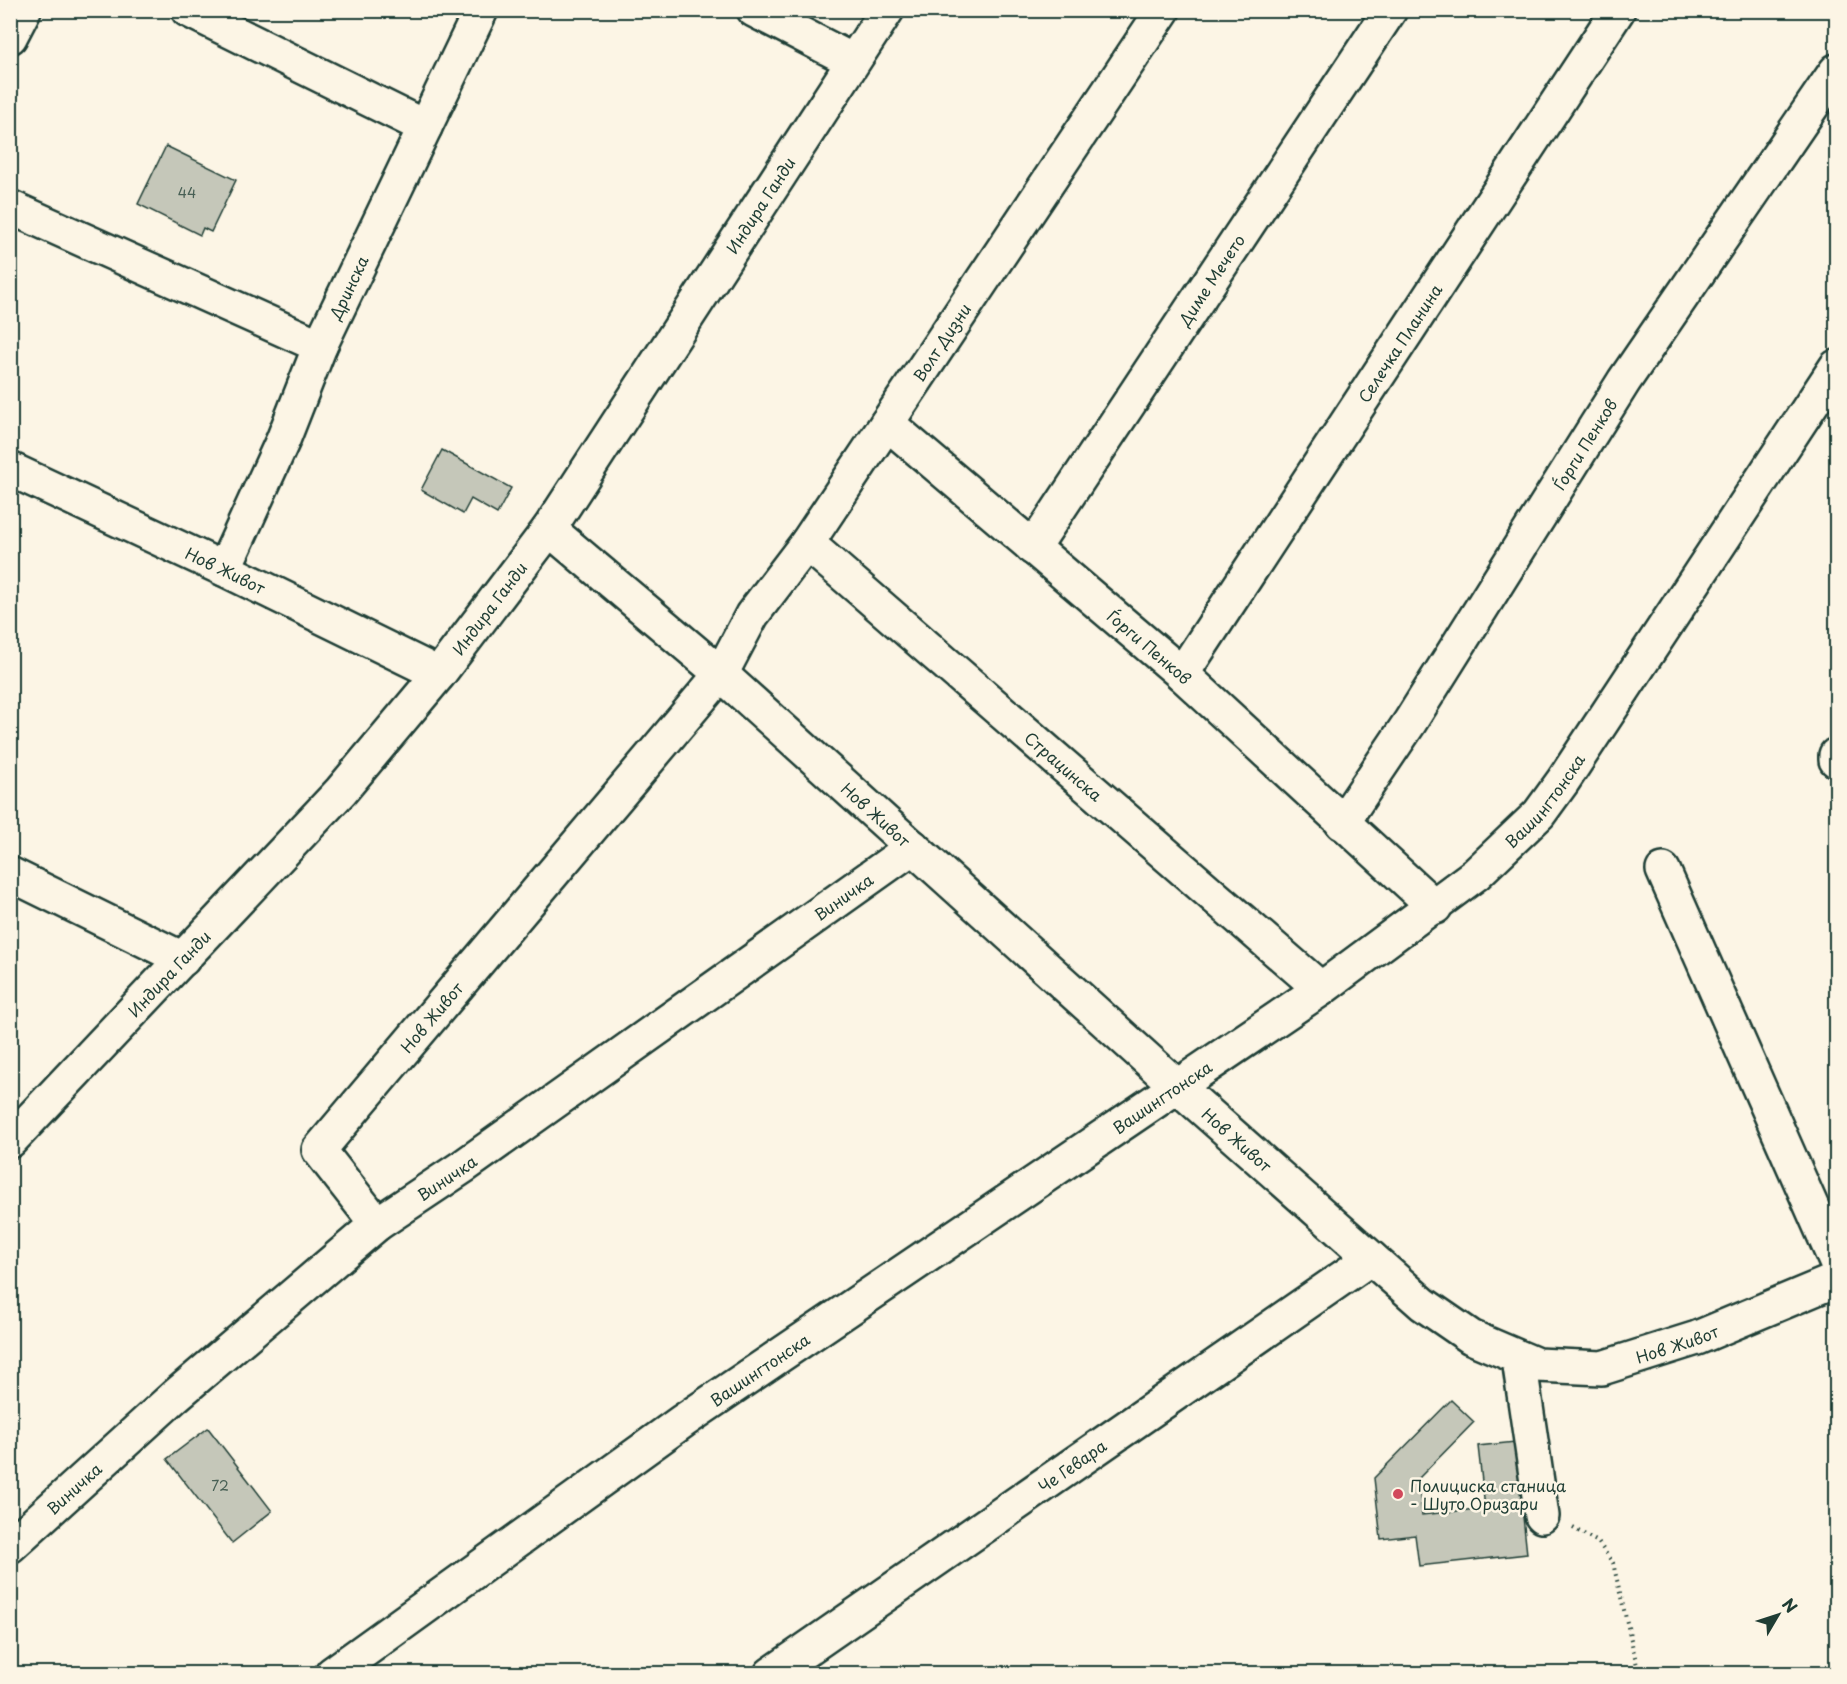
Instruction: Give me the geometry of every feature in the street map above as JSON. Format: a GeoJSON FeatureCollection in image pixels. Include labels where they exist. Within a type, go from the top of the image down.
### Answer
{"type":"FeatureCollection","features":[{"type":"Feature","properties":{"kind":"street"},"geometry":{"type":"LineString","coordinates":[[10,37],[24,10]]}},
{"type":"Feature","properties":{"kind":"street"},"geometry":{"type":"LineString","coordinates":[[188,10],[425,127]]}},
{"type":"Feature","properties":{"kind":"street","name":"Дринска"},"geometry":{"type":"LineString","coordinates":[[224,568],[283,440],[320,346],[481,10]]}},
{"type":"Feature","properties":{"kind":"street"},"geometry":{"type":"LineString","coordinates":[[754,10],[853,61]]}},
{"type":"Feature","properties":{"kind":"street","name":"Индира Ганди"},"geometry":{"type":"LineString","coordinates":[[10,1141],[341,791],[439,674],[549,529],[887,10]]}},
{"type":"Feature","properties":{"kind":"street","name":"Волт Дизни"},"geometry":{"type":"LineString","coordinates":[[721,674],[752,615],[807,543],[1163,10]]}},
{"type":"Feature","properties":{"kind":"street","name":"Диме Мечето"},"geometry":{"type":"LineString","coordinates":[[1033,548],[1390,10]]}},
{"type":"Feature","properties":{"kind":"street","name":"Селечка Планина"},"geometry":{"type":"LineString","coordinates":[[1182,674],[1618,10]]}},
{"type":"Feature","properties":{"kind":"street","name":"Ѓорги Пенков"},"geometry":{"type":"LineString","coordinates":[[1342,823],[1410,722],[1624,381],[1836,72]]}},
{"type":"Feature","properties":{"kind":"street"},"geometry":{"type":"LineString","coordinates":[[10,207],[320,346]]}},
{"type":"Feature","properties":{"kind":"street","name":"Вашингтонска"},"geometry":{"type":"LineString","coordinates":[[332,1674],[683,1421],[1321,989],[1435,907],[1476,874],[1539,814],[1836,367]]}},
{"type":"Feature","properties":{"kind":"street","name":"Ѓорги Пенков"},"geometry":{"type":"LineString","coordinates":[[887,423],[1182,674],[1435,907]]}},
{"type":"Feature","properties":{"kind":"street","name":"Нов Живот"},"geometry":{"type":"LineString","coordinates":[[10,469],[224,568],[439,674]]}},
{"type":"Feature","properties":{"kind":"street","name":"Нов Живот"},"geometry":{"type":"LineString","coordinates":[[549,529],[721,674],[1178,1087],[1423,1304],[1471,1336],[1518,1359],[1537,1365],[1602,1368],[1697,1338],[1836,1280]]}},
{"type":"Feature","properties":{"kind":"street","name":"Страцинска"},"geometry":{"type":"LineString","coordinates":[[807,543],[1321,989]]}},
{"type":"Feature","properties":{"kind":"street","name":"Нов Живот"},"geometry":{"type":"LineString","coordinates":[[377,1224],[319,1150],[721,674]]}},
{"type":"Feature","properties":{"kind":"street"},"geometry":{"type":"LineString","coordinates":[[1836,755],[1836,760]]}},
{"type":"Feature","properties":{"kind":"street","name":"Виничка"},"geometry":{"type":"LineString","coordinates":[[10,1546],[174,1397],[377,1224],[464,1166],[913,847]]}},
{"type":"Feature","properties":{"kind":"street"},"geometry":{"type":"LineString","coordinates":[[1663,870],[1836,1262]]}},
{"type":"Feature","properties":{"kind":"street"},"geometry":{"type":"LineString","coordinates":[[10,874],[183,959]]}},
{"type":"Feature","properties":{"kind":"street","name":"Че Гевара"},"geometry":{"type":"LineString","coordinates":[[771,1674],[1371,1258]]}},
{"type":"Feature","properties":{"kind":"street"},"geometry":{"type":"LineString","coordinates":[[1518,1359],[1542,1516]]}},
{"type":"Feature","properties":{"kind":"path"},"geometry":{"type":"LineString","coordinates":[[1542,1516],[1570,1526],[1598,1542],[1613,1563],[1639,1674]]}},
{"type":"Feature","properties":{"kind":"building"},"geometry":{"type":"Polygon","coordinates":[[[166,146],[236,180],[211,232],[203,228],[200,235],[138,204],[166,146]]]}},
{"type":"Feature","properties":{"kind":"building"},"geometry":{"type":"Polygon","coordinates":[[[442,450],[511,488],[497,514],[471,499],[463,514],[421,490],[442,450]]]}},
{"type":"Feature","properties":{"kind":"building","name":"Полициска станица - Шуто Оризари"},"geometry":{"type":"Polygon","coordinates":[[[1451,1400],[1474,1422],[1418,1479],[1422,1515],[1485,1508],[1478,1446],[1515,1442],[1527,1554],[1419,1566],[1415,1535],[1381,1539],[1374,1478],[1451,1400]]]}},
{"type":"Feature","properties":{"kind":"building"},"geometry":{"type":"Polygon","coordinates":[[[208,1428],[272,1511],[232,1543],[167,1459],[208,1428]]]}},
{"type":"Feature","properties":{"kind":"place","name":"Полициска станица - Шуто Оризари"},"geometry":{"type":"Point","coordinates":[1398,1494]}}]}
